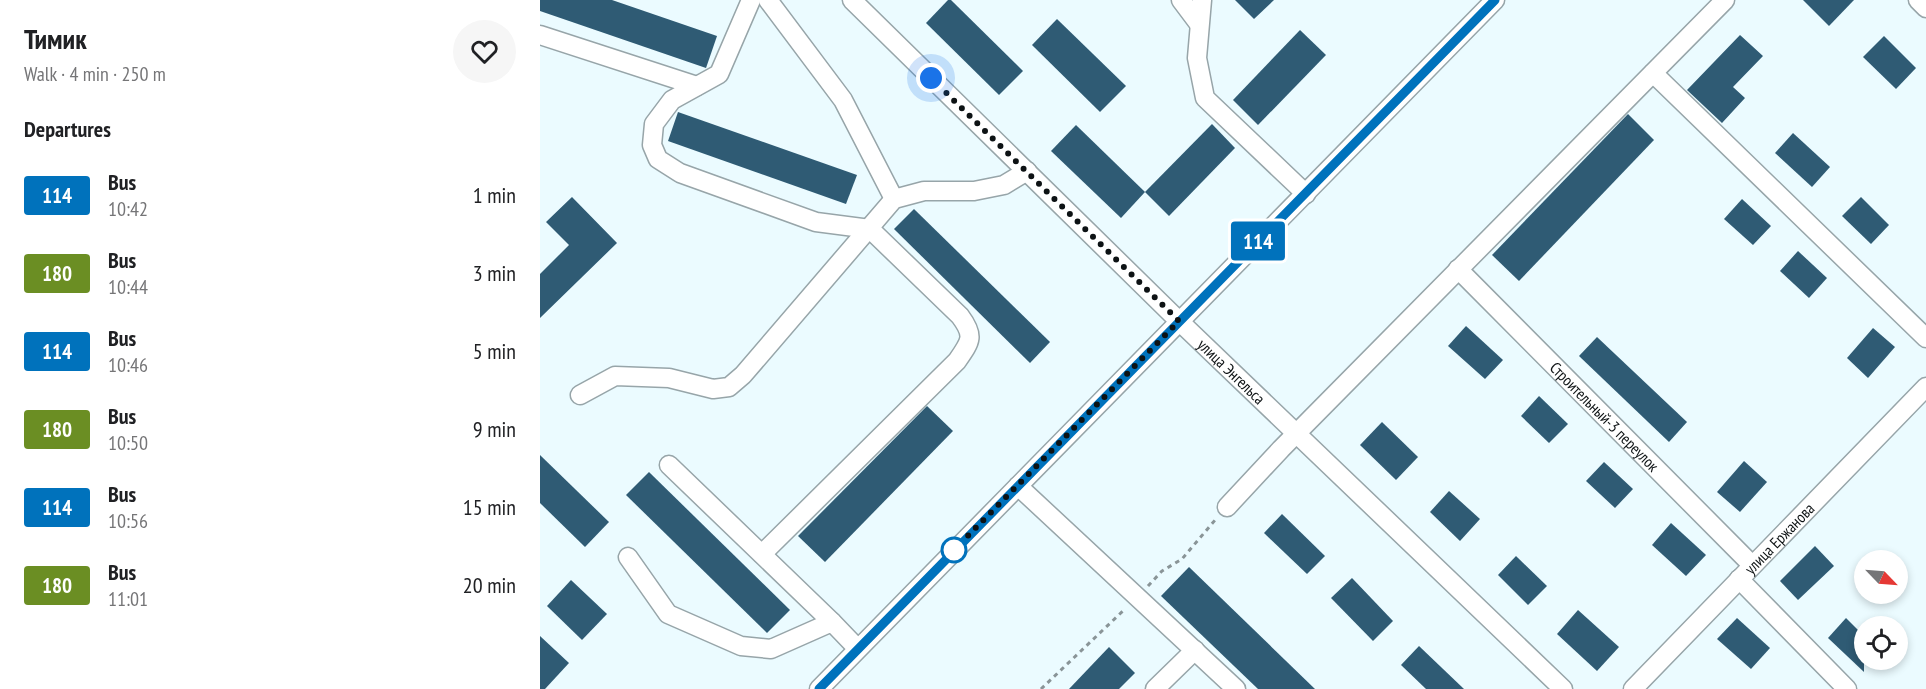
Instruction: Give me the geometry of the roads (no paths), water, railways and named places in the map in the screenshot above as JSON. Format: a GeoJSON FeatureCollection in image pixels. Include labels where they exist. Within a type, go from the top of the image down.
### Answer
{"type":"FeatureCollection","features":[{"type":"Feature","properties":{"kind":"street"},"geometry":{"type":"LineString","coordinates":[[751,0],[719,74],[672,100],[654,124],[652,146],[658,159],[680,173],[816,222],[870,229],[960,316],[969,328],[971,337],[957,361],[762,554]]}},
{"type":"Feature","properties":{"kind":"street"},"geometry":{"type":"LineString","coordinates":[[768,0],[843,100],[894,199]]}},
{"type":"Feature","properties":{"kind":"street","name":"улица Энгельса"},"geometry":{"type":"LineString","coordinates":[[852,0],[1179,321],[1563,689]]}},
{"type":"Feature","properties":{"kind":"street"},"geometry":{"type":"LineString","coordinates":[[1181,0],[1199,24]]}},
{"type":"Feature","properties":{"kind":"street"},"geometry":{"type":"LineString","coordinates":[[1202,0],[1197,57],[1205,98],[1306,194]]}},
{"type":"Feature","properties":{"kind":"street"},"geometry":{"type":"LineString","coordinates":[[819,689],[1495,0]]}},
{"type":"Feature","properties":{"kind":"street"},"geometry":{"type":"LineString","coordinates":[[1227,507],[1296,433],[1725,0]]}},
{"type":"Feature","properties":{"kind":"street"},"geometry":{"type":"LineString","coordinates":[[1918,0],[1926,8]]}},
{"type":"Feature","properties":{"kind":"street"},"geometry":{"type":"LineString","coordinates":[[540,35],[697,86]]}},
{"type":"Feature","properties":{"kind":"street"},"geometry":{"type":"LineString","coordinates":[[1653,73],[1926,338]]}},
{"type":"Feature","properties":{"kind":"street"},"geometry":{"type":"LineString","coordinates":[[580,395],[615,376],[669,378],[713,389],[729,387],[742,375],[894,199],[924,190],[974,191],[1004,185],[1027,171]]}},
{"type":"Feature","properties":{"kind":"street","name":"Строительный-3 переулок"},"geometry":{"type":"LineString","coordinates":[[1458,269],[1752,565]]}},
{"type":"Feature","properties":{"kind":"street","name":"улица Ержанова"},"geometry":{"type":"LineString","coordinates":[[1633,689],[1926,387]]}},
{"type":"Feature","properties":{"kind":"street"},"geometry":{"type":"LineString","coordinates":[[669,465],[857,648]]}},
{"type":"Feature","properties":{"kind":"street"},"geometry":{"type":"LineString","coordinates":[[1018,486],[1236,689]]}},
{"type":"Feature","properties":{"kind":"street"},"geometry":{"type":"LineString","coordinates":[[628,557],[668,614],[741,646],[771,649],[832,622]]}},
{"type":"Feature","properties":{"kind":"street"},"geometry":{"type":"LineString","coordinates":[[1739,579],[1847,689]]}},
{"type":"Feature","properties":{"kind":"street"},"geometry":{"type":"LineString","coordinates":[[1155,689],[1195,650]]}}]}
